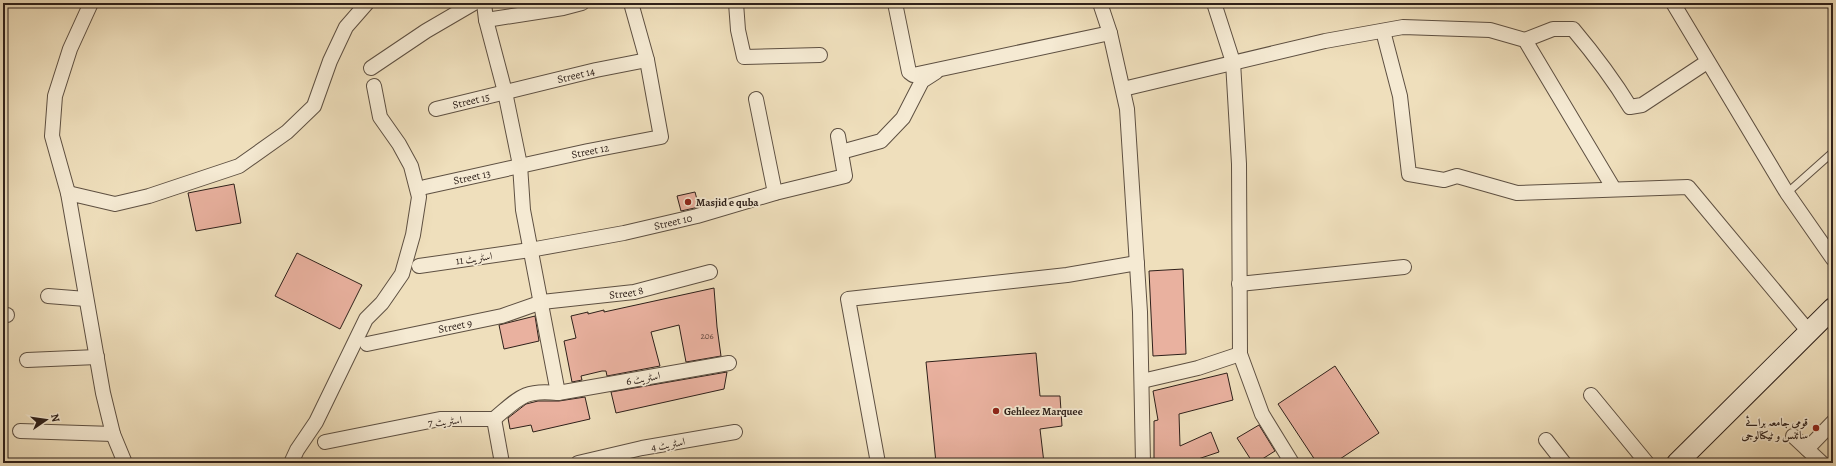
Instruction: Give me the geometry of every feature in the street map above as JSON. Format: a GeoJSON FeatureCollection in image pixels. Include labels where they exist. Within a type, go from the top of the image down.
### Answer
{"type":"FeatureCollection","features":[{"type":"Feature","properties":{"kind":"main road"},"geometry":{"type":"LineString","coordinates":[[1677,463],[1833,308]]}},
{"type":"Feature","properties":{"kind":"street"},"geometry":{"type":"LineString","coordinates":[[91,3],[70,49],[55,96],[52,136],[68,193],[97,357],[114,434],[125,463]]}},
{"type":"Feature","properties":{"kind":"street"},"geometry":{"type":"LineString","coordinates":[[68,193],[115,204],[149,196],[239,166],[287,132],[314,106],[330,61],[346,26],[367,3]]}},
{"type":"Feature","properties":{"kind":"street"},"geometry":{"type":"LineString","coordinates":[[371,68],[426,31],[474,3]]}},
{"type":"Feature","properties":{"kind":"street"},"geometry":{"type":"LineString","coordinates":[[484,3],[486,20],[505,92],[520,165],[523,210],[530,250],[542,302],[558,393],[541,391],[521,396],[494,419],[502,463]]}},
{"type":"Feature","properties":{"kind":"street"},"geometry":{"type":"LineString","coordinates":[[486,20],[563,8],[582,3]]}},
{"type":"Feature","properties":{"kind":"street"},"geometry":{"type":"LineString","coordinates":[[631,3],[647,60]]}},
{"type":"Feature","properties":{"kind":"street"},"geometry":{"type":"LineString","coordinates":[[736,3],[738,30],[744,57],[820,55]]}},
{"type":"Feature","properties":{"kind":"street"},"geometry":{"type":"LineString","coordinates":[[896,3],[909,72],[913,76],[939,69],[1110,33]]}},
{"type":"Feature","properties":{"kind":"street"},"geometry":{"type":"LineString","coordinates":[[1100,3],[1110,33],[1127,109],[1137,263],[1142,381],[1143,463]]}},
{"type":"Feature","properties":{"kind":"street"},"geometry":{"type":"LineString","coordinates":[[1214,3],[1233,62],[1240,164],[1240,354],[1262,414],[1292,463]]}},
{"type":"Feature","properties":{"kind":"street"},"geometry":{"type":"LineString","coordinates":[[1673,3],[1787,193],[1833,259]]}},
{"type":"Feature","properties":{"kind":"street"},"geometry":{"type":"LineString","coordinates":[[1123,89],[1325,40],[1403,27],[1490,30],[1525,40],[1553,29],[1573,29],[1612,78],[1630,107],[1642,104],[1708,62]]}},
{"type":"Feature","properties":{"kind":"street"},"geometry":{"type":"LineString","coordinates":[[1383,31],[1400,96],[1409,174],[1444,180],[1458,176],[1517,193],[1688,187],[1809,332]]}},
{"type":"Feature","properties":{"kind":"street"},"geometry":{"type":"LineString","coordinates":[[1525,40],[1614,189]]}},
{"type":"Feature","properties":{"kind":"street","name":"Street 14"},"geometry":{"type":"LineString","coordinates":[[505,92],[647,60]]}},
{"type":"Feature","properties":{"kind":"street","name":"Street 12"},"geometry":{"type":"LineString","coordinates":[[520,165],[661,137],[647,60]]}},
{"type":"Feature","properties":{"kind":"street"},"geometry":{"type":"LineString","coordinates":[[841,152],[881,141],[903,118],[922,81],[939,69]]}},
{"type":"Feature","properties":{"kind":"street"},"geometry":{"type":"LineString","coordinates":[[291,463],[297,450],[316,422],[366,319],[382,302],[402,274],[413,235],[419,197],[411,166],[399,144],[380,118],[374,86]]}},
{"type":"Feature","properties":{"kind":"street","name":"Street 15"},"geometry":{"type":"LineString","coordinates":[[436,109],[505,92]]}},
{"type":"Feature","properties":{"kind":"street"},"geometry":{"type":"LineString","coordinates":[[756,99],[775,193]]}},
{"type":"Feature","properties":{"kind":"street","name":"Street 10"},"geometry":{"type":"LineString","coordinates":[[530,250],[624,233],[697,216],[775,193],[845,176],[838,136]]}},
{"type":"Feature","properties":{"kind":"street","name":"Street 13"},"geometry":{"type":"LineString","coordinates":[[425,187],[520,165]]}},
{"type":"Feature","properties":{"kind":"street","name":"اسٹریٹ 11"},"geometry":{"type":"LineString","coordinates":[[418,266],[530,250]]}},
{"type":"Feature","properties":{"kind":"street"},"geometry":{"type":"LineString","coordinates":[[878,463],[848,299],[1067,275],[1137,263]]}},
{"type":"Feature","properties":{"kind":"street"},"geometry":{"type":"LineString","coordinates":[[1239,284],[1404,267]]}},
{"type":"Feature","properties":{"kind":"street","name":"Street 8"},"geometry":{"type":"LineString","coordinates":[[542,302],[634,292],[710,272]]}},
{"type":"Feature","properties":{"kind":"street"},"geometry":{"type":"LineString","coordinates":[[48,296],[86,299]]}},
{"type":"Feature","properties":{"kind":"street","name":"Street 9"},"geometry":{"type":"LineString","coordinates":[[367,344],[502,316],[542,302]]}},
{"type":"Feature","properties":{"kind":"street"},"geometry":{"type":"LineString","coordinates":[[1142,381],[1198,368],[1240,354]]}},
{"type":"Feature","properties":{"kind":"street"},"geometry":{"type":"LineString","coordinates":[[27,360],[97,357]]}},
{"type":"Feature","properties":{"kind":"street","name":"اسٹریٹ 6"},"geometry":{"type":"LineString","coordinates":[[558,393],[728,363]]}},
{"type":"Feature","properties":{"kind":"street"},"geometry":{"type":"LineString","coordinates":[[1591,395],[1647,463]]}},
{"type":"Feature","properties":{"kind":"street","name":"اسٹریٹ 7"},"geometry":{"type":"LineString","coordinates":[[324,442],[440,419],[494,419]]}},
{"type":"Feature","properties":{"kind":"street"},"geometry":{"type":"LineString","coordinates":[[1807,449],[1833,422]]}},
{"type":"Feature","properties":{"kind":"street"},"geometry":{"type":"LineString","coordinates":[[20,431],[114,434]]}},
{"type":"Feature","properties":{"kind":"street","name":"اسٹریٹ 4"},"geometry":{"type":"LineString","coordinates":[[578,463],[642,448],[735,432]]}},
{"type":"Feature","properties":{"kind":"street"},"geometry":{"type":"LineString","coordinates":[[1793,436],[1822,463]]}},
{"type":"Feature","properties":{"kind":"street"},"geometry":{"type":"LineString","coordinates":[[1546,440],[1564,463]]}},
{"type":"Feature","properties":{"kind":"lane"},"geometry":{"type":"LineString","coordinates":[[1787,193],[1833,152]]}},
{"type":"Feature","properties":{"kind":"building"},"geometry":{"type":"Polygon","coordinates":[[[234,184],[241,223],[196,231],[188,193],[234,184]]]}},
{"type":"Feature","properties":{"kind":"building","name":"Masjid e quba"},"geometry":{"type":"Polygon","coordinates":[[[695,192],[699,207],[681,211],[677,196],[695,192]]]}},
{"type":"Feature","properties":{"kind":"building"},"geometry":{"type":"Polygon","coordinates":[[[297,253],[362,285],[340,329],[275,296],[297,253]]]}},
{"type":"Feature","properties":{"kind":"building"},"geometry":{"type":"Polygon","coordinates":[[[1183,269],[1186,354],[1153,356],[1149,271],[1183,269]]]}},
{"type":"Feature","properties":{"kind":"building"},"geometry":{"type":"Polygon","coordinates":[[[714,288],[721,356],[686,362],[679,325],[651,332],[660,366],[607,376],[606,371],[602,371],[581,376],[582,380],[572,382],[564,341],[576,338],[571,316],[604,310],[604,312],[714,288]]]}},
{"type":"Feature","properties":{"kind":"building"},"geometry":{"type":"Polygon","coordinates":[[[535,316],[539,341],[504,349],[499,325],[535,316]]]}},
{"type":"Feature","properties":{"kind":"building","name":"Gehleez Marquee"},"geometry":{"type":"Polygon","coordinates":[[[1036,353],[1040,396],[1060,396],[1062,426],[1040,429],[1044,463],[936,463],[926,362],[1036,353]]]}},
{"type":"Feature","properties":{"kind":"building"},"geometry":{"type":"Polygon","coordinates":[[[1335,366],[1379,433],[1334,463],[1317,463],[1278,404],[1335,366]]]}},
{"type":"Feature","properties":{"kind":"building"},"geometry":{"type":"Polygon","coordinates":[[[727,372],[724,389],[616,413],[611,392],[727,372]]]}},
{"type":"Feature","properties":{"kind":"building"},"geometry":{"type":"Polygon","coordinates":[[[1227,373],[1233,400],[1179,414],[1180,446],[1211,432],[1219,452],[1186,463],[1154,463],[1154,421],[1158,420],[1153,391],[1227,373]]]}},
{"type":"Feature","properties":{"kind":"building"},"geometry":{"type":"Polygon","coordinates":[[[585,397],[590,419],[533,432],[531,425],[510,429],[508,418],[526,404],[538,401],[559,401],[585,397]]]}},
{"type":"Feature","properties":{"kind":"building"},"geometry":{"type":"Polygon","coordinates":[[[1259,425],[1275,451],[1256,463],[1253,463],[1237,438],[1259,425]]]}},
{"type":"Feature","properties":{"kind":"place","name":"Masjid e quba"},"geometry":{"type":"Point","coordinates":[688,202]}},
{"type":"Feature","properties":{"kind":"place","name":"Gehleez Marquee"},"geometry":{"type":"Point","coordinates":[996,411]}},
{"type":"Feature","properties":{"kind":"place","name":"قومی جامعہ برائے سائنس و ٹیکنالوجی"},"geometry":{"type":"Point","coordinates":[1816,428]}}]}
